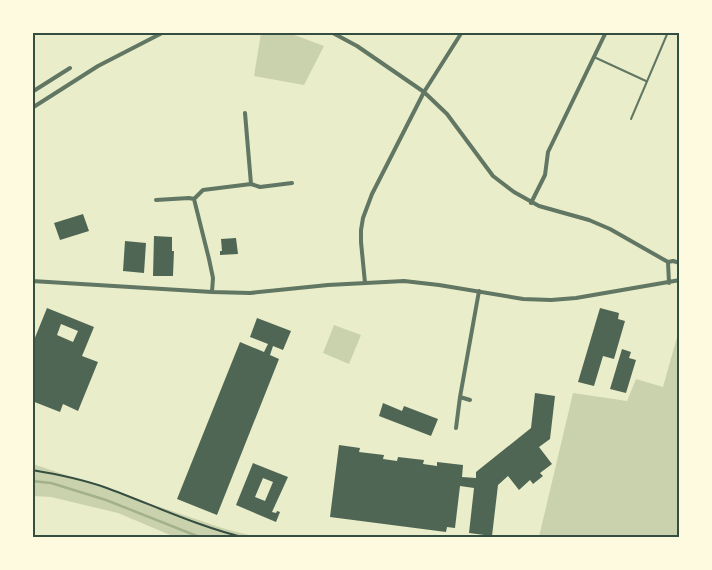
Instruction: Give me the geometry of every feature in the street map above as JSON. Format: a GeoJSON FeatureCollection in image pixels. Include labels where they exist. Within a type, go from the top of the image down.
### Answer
{"type":"FeatureCollection","features":[{"type":"Feature","properties":{"kind":"street"},"geometry":{"type":"LineString","coordinates":[[32,108],[98,66],[164,32]]}},
{"type":"Feature","properties":{"kind":"street"},"geometry":{"type":"LineString","coordinates":[[331,32],[357,46],[424,92],[447,114],[493,176],[514,192],[531,203],[589,220],[610,229],[668,262],[680,263]]}},
{"type":"Feature","properties":{"kind":"street"},"geometry":{"type":"LineString","coordinates":[[365,283],[361,242],[363,218],[372,194],[424,92],[462,32]]}},
{"type":"Feature","properties":{"kind":"street"},"geometry":{"type":"LineString","coordinates":[[531,203],[545,175],[548,152],[606,32]]}},
{"type":"Feature","properties":{"kind":"street"},"geometry":{"type":"LineString","coordinates":[[32,92],[70,68]]}},
{"type":"Feature","properties":{"kind":"street"},"geometry":{"type":"LineString","coordinates":[[245,113],[251,184]]}},
{"type":"Feature","properties":{"kind":"street"},"geometry":{"type":"LineString","coordinates":[[194,199],[203,190],[251,184],[260,187],[292,183]]}},
{"type":"Feature","properties":{"kind":"street"},"geometry":{"type":"LineString","coordinates":[[194,199],[213,278],[212,292]]}},
{"type":"Feature","properties":{"kind":"street"},"geometry":{"type":"LineString","coordinates":[[156,200],[194,199]]}},
{"type":"Feature","properties":{"kind":"street"},"geometry":{"type":"LineString","coordinates":[[668,262],[668,283]]}},
{"type":"Feature","properties":{"kind":"street"},"geometry":{"type":"LineString","coordinates":[[32,281],[250,293],[328,285],[404,281],[522,299],[551,300],[576,298],[680,280]]}},
{"type":"Feature","properties":{"kind":"street"},"geometry":{"type":"LineString","coordinates":[[456,428],[479,291]]}},
{"type":"Feature","properties":{"kind":"street"},"geometry":{"type":"LineString","coordinates":[[460,396],[470,400]]}},
{"type":"Feature","properties":{"kind":"lane"},"geometry":{"type":"LineString","coordinates":[[631,119],[668,32]]}},
{"type":"Feature","properties":{"kind":"lane"},"geometry":{"type":"LineString","coordinates":[[594,57],[646,81]]}},
{"type":"Feature","properties":{"kind":"path"},"geometry":{"type":"LineString","coordinates":[[32,470],[102,486],[202,526],[246,538]]}},
{"type":"Feature","properties":{"kind":"green space"},"geometry":{"type":"Polygon","coordinates":[[[261,33],[289,33],[324,46],[304,85],[254,76],[261,33]]]}},
{"type":"Feature","properties":{"kind":"green space"},"geometry":{"type":"Polygon","coordinates":[[[334,325],[361,335],[349,364],[323,353],[334,325]]]}},
{"type":"Feature","properties":{"kind":"green space"},"geometry":{"type":"Polygon","coordinates":[[[679,330],[679,537],[539,537],[573,393],[627,401],[636,379],[663,387],[679,330]]]}},
{"type":"Feature","properties":{"kind":"green space"},"geometry":{"type":"Polygon","coordinates":[[[33,464],[222,528],[256,537],[175,537],[118,513],[51,497],[33,496],[33,464]]]}},
{"type":"Feature","properties":{"kind":"building"},"geometry":{"type":"Polygon","coordinates":[[[83,214],[89,231],[60,240],[54,223],[83,214]]]}},
{"type":"Feature","properties":{"kind":"building"},"geometry":{"type":"Polygon","coordinates":[[[154,236],[172,237],[172,251],[174,251],[173,276],[153,276],[154,236]]]}},
{"type":"Feature","properties":{"kind":"building"},"geometry":{"type":"Polygon","coordinates":[[[236,238],[238,254],[220,255],[220,251],[222,251],[221,239],[236,238]]]}},
{"type":"Feature","properties":{"kind":"building"},"geometry":{"type":"Polygon","coordinates":[[[125,241],[146,243],[144,273],[123,271],[125,241]]]}},
{"type":"Feature","properties":{"kind":"building"},"geometry":{"type":"Polygon","coordinates":[[[47,308],[94,327],[82,356],[98,362],[78,411],[63,404],[60,412],[32,401],[32,345],[47,308]],[[61,324],[57,335],[73,342],[78,331],[61,324]]]}},
{"type":"Feature","properties":{"kind":"building"},"geometry":{"type":"Polygon","coordinates":[[[600,308],[619,313],[618,319],[625,321],[614,359],[603,356],[594,386],[578,382],[600,308]]]}},
{"type":"Feature","properties":{"kind":"building"},"geometry":{"type":"Polygon","coordinates":[[[257,318],[291,331],[283,350],[273,346],[270,355],[279,359],[217,515],[177,499],[240,342],[264,352],[268,344],[250,337],[257,318]]]}},
{"type":"Feature","properties":{"kind":"building"},"geometry":{"type":"Polygon","coordinates":[[[622,349],[631,352],[629,358],[636,360],[626,393],[610,389],[622,349]]]}},
{"type":"Feature","properties":{"kind":"building"},"geometry":{"type":"Polygon","coordinates":[[[535,393],[555,396],[550,439],[539,447],[552,464],[540,473],[543,476],[533,484],[530,480],[519,490],[508,476],[498,485],[492,536],[469,533],[474,488],[460,486],[455,528],[447,527],[446,532],[330,517],[339,445],[360,448],[359,452],[384,455],[383,459],[397,461],[398,457],[424,460],[423,464],[437,466],[437,462],[463,465],[462,477],[476,478],[476,472],[531,428],[535,393]]]}},
{"type":"Feature","properties":{"kind":"building"},"geometry":{"type":"Polygon","coordinates":[[[383,403],[402,411],[404,406],[438,419],[431,436],[379,416],[383,403]]]}},
{"type":"Feature","properties":{"kind":"building"},"geometry":{"type":"Polygon","coordinates":[[[253,463],[288,477],[272,512],[280,512],[276,522],[236,505],[253,463]],[[263,478],[255,497],[265,501],[273,482],[263,478]]]}},
{"type":"Feature","properties":{"kind":"waterway"},"geometry":{"type":"LineString","coordinates":[[32,481],[51,483],[106,500],[202,538]]}}]}
